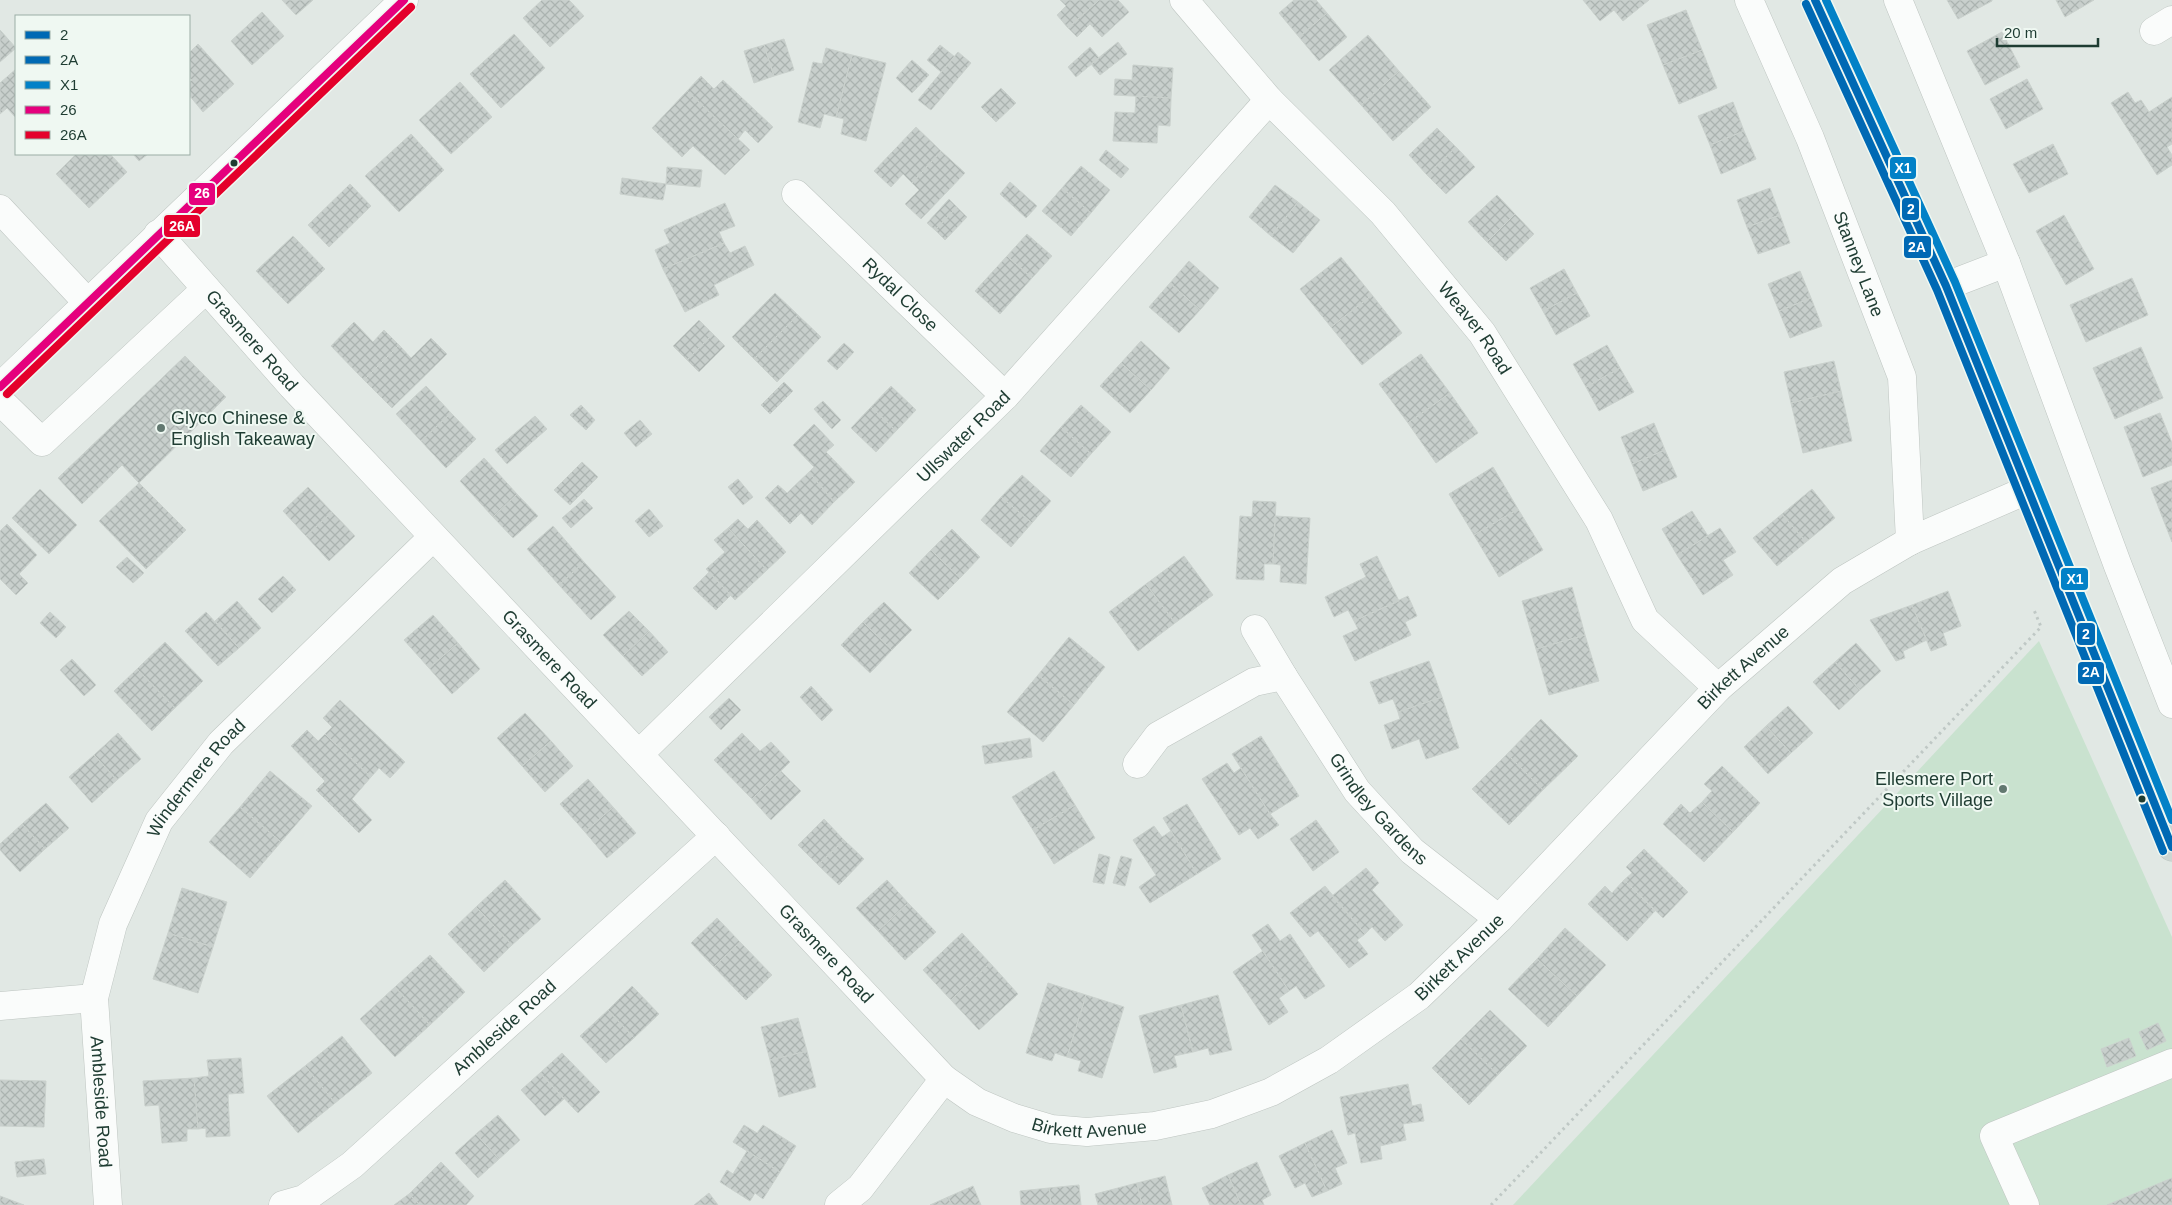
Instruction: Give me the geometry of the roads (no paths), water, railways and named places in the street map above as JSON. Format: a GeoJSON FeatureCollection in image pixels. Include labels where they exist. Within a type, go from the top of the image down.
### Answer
{"type":"FeatureCollection","features":[{"type":"Feature","properties":{"kind":"main road"},"geometry":{"type":"LineString","coordinates":[[1815,0],[1946,286],[2172,847]]}},
{"type":"Feature","properties":{"kind":"street"},"geometry":{"type":"LineString","coordinates":[[0,387],[404,0]]}},
{"type":"Feature","properties":{"kind":"street","name":"Weaver Road"},"geometry":{"type":"LineString","coordinates":[[1184,0],[1269,100],[1383,213],[1482,334],[1599,520],[1645,620],[1718,688]]}},
{"type":"Feature","properties":{"kind":"street","name":"Stanney Lane"},"geometry":{"type":"LineString","coordinates":[[1749,0],[1810,138],[1902,377],[1910,542]]}},
{"type":"Feature","properties":{"kind":"street"},"geometry":{"type":"LineString","coordinates":[[1898,0],[2006,263],[2115,557],[2172,704]]}},
{"type":"Feature","properties":{"kind":"street","name":"Ullswater Road"},"geometry":{"type":"LineString","coordinates":[[639,754],[1005,396],[1269,100]]}},
{"type":"Feature","properties":{"kind":"street","name":"Rydal Close"},"geometry":{"type":"LineString","coordinates":[[796,194],[1005,396]]}},
{"type":"Feature","properties":{"kind":"street"},"geometry":{"type":"LineString","coordinates":[[0,209],[87,302]]}},
{"type":"Feature","properties":{"kind":"street","name":"Grasmere Road"},"geometry":{"type":"LineString","coordinates":[[158,234],[292,386],[944,1079]]}},
{"type":"Feature","properties":{"kind":"street"},"geometry":{"type":"LineString","coordinates":[[1946,286],[2006,263]]}},
{"type":"Feature","properties":{"kind":"street"},"geometry":{"type":"LineString","coordinates":[[0,400],[42,442],[206,290]]}},
{"type":"Feature","properties":{"kind":"street","name":"Birkett Avenue"},"geometry":{"type":"LineString","coordinates":[[944,1079],[977,1102],[1014,1118],[1051,1129],[1087,1132],[1155,1126],[1212,1114],[1271,1092],[1329,1060],[1419,996],[1499,919],[1718,688],[1842,581],[1910,542],[2027,490]]}},
{"type":"Feature","properties":{"kind":"street","name":"Windermere Road"},"geometry":{"type":"LineString","coordinates":[[94,998],[113,924],[159,821],[221,743],[433,537]]}},
{"type":"Feature","properties":{"kind":"street","name":"Grindley Gardens"},"geometry":{"type":"LineString","coordinates":[[1255,629],[1357,791],[1412,851],[1499,919]]}},
{"type":"Feature","properties":{"kind":"street"},"geometry":{"type":"LineString","coordinates":[[1137,764],[1158,736],[1254,682],[1283,676]]}},
{"type":"Feature","properties":{"kind":"street","name":"Ambleside Road"},"geometry":{"type":"LineString","coordinates":[[283,1205],[304,1200],[352,1165],[716,836]]}},
{"type":"Feature","properties":{"kind":"street"},"geometry":{"type":"LineString","coordinates":[[0,1006],[94,998]]}},
{"type":"Feature","properties":{"kind":"street","name":"Ambleside Road"},"geometry":{"type":"LineString","coordinates":[[94,998],[108,1205]]}},
{"type":"Feature","properties":{"kind":"street"},"geometry":{"type":"LineString","coordinates":[[2025,1205],[1994,1136],[2172,1063]]}},
{"type":"Feature","properties":{"kind":"street"},"geometry":{"type":"LineString","coordinates":[[839,1205],[860,1188],[944,1079]]}},
{"type":"Feature","properties":{"kind":"place","name":"Glyco Chinese & English Takeaway"},"geometry":{"type":"Point","coordinates":[161,428]}},
{"type":"Feature","properties":{"kind":"place","name":"Ellesmere Port Sports Village"},"geometry":{"type":"Point","coordinates":[2003,789]}}]}
